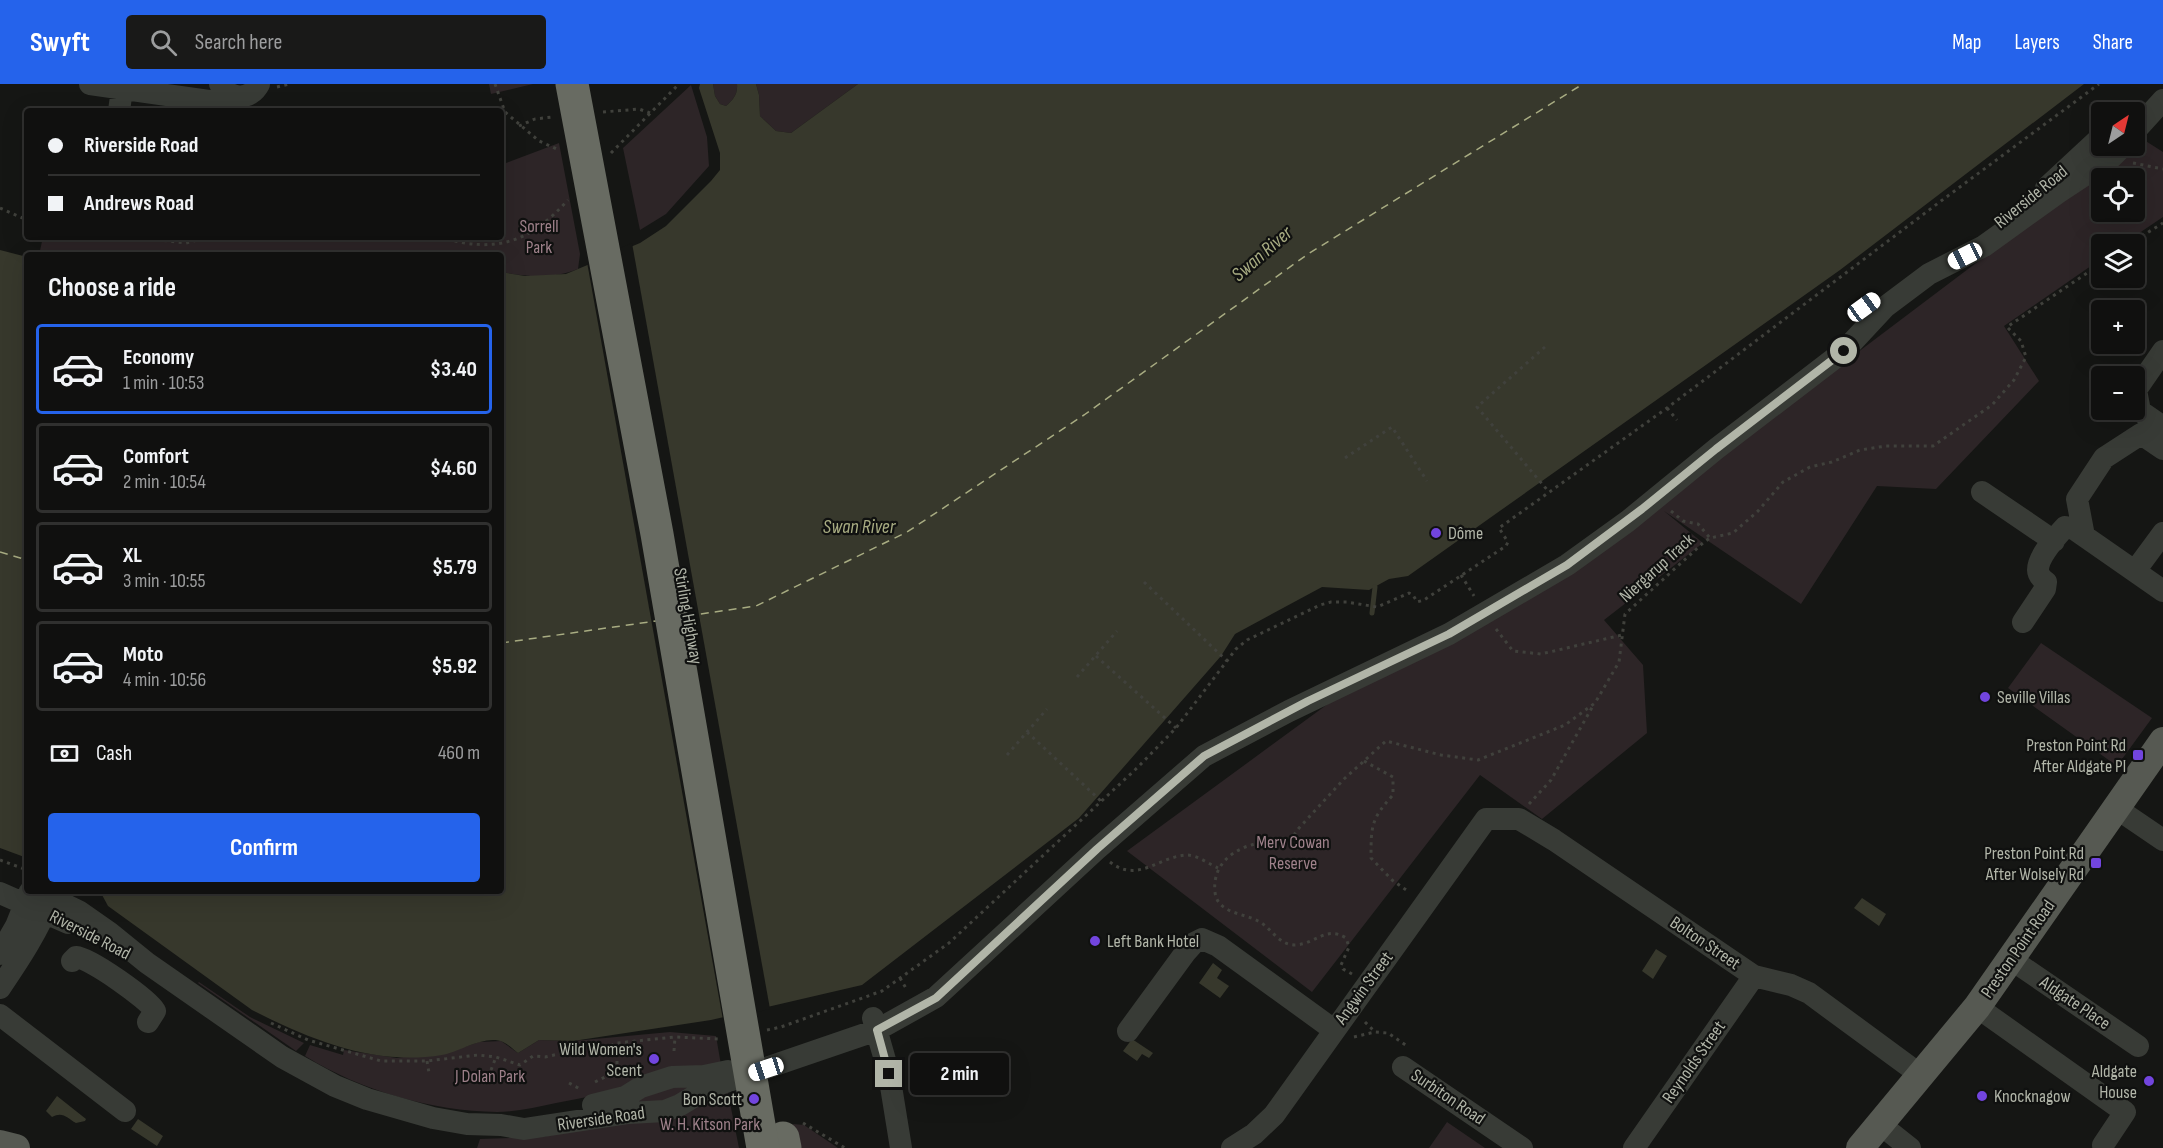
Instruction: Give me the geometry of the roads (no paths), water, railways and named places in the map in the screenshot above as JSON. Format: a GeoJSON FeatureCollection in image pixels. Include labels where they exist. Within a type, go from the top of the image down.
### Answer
{"type":"FeatureCollection","features":[{"type":"Feature","properties":{"kind":"highway","name":"Stirling Highway"},"geometry":{"type":"LineString","coordinates":[[572,84],[657,534],[763,1148]]}},
{"type":"Feature","properties":{"kind":"highway","name":"Stirling Highway"},"geometry":{"type":"LineString","coordinates":[[591,84],[785,1148]]}},
{"type":"Feature","properties":{"kind":"main road","name":"Preston Point Road"},"geometry":{"type":"LineString","coordinates":[[1860,1148],[1922,1076],[2012,960],[2163,741]]}},
{"type":"Feature","properties":{"kind":"main road"},"geometry":{"type":"LineString","coordinates":[[0,1144],[16,1148]]}},
{"type":"Feature","properties":{"kind":"street"},"geometry":{"type":"LineString","coordinates":[[90,84],[216,102],[223,89],[237,97],[244,97],[252,93],[259,84]]}},
{"type":"Feature","properties":{"kind":"street"},"geometry":{"type":"LineString","coordinates":[[2144,102],[2160,84]]}},
{"type":"Feature","properties":{"kind":"street"},"geometry":{"type":"LineString","coordinates":[[119,108],[122,89]]}},
{"type":"Feature","properties":{"kind":"street"},"geometry":{"type":"LineString","coordinates":[[2145,120],[2163,100]]}},
{"type":"Feature","properties":{"kind":"street","name":"Riverside Road"},"geometry":{"type":"LineString","coordinates":[[501,1125],[522,1118],[608,1103],[649,1084],[672,1077],[704,1076],[728,1071],[875,1024],[906,988],[952,969],[1001,927],[1164,771],[1197,747],[1402,646],[1433,625],[1497,599],[1567,554],[1650,492],[1739,416],[1828,348],[1864,307],[1906,278],[1985,234],[2054,181],[2091,146]]}},
{"type":"Feature","properties":{"kind":"street","name":"Riverside Road"},"geometry":{"type":"LineString","coordinates":[[0,893],[36,897],[80,912],[147,963],[282,1057],[335,1086],[384,1105],[467,1124],[501,1125],[524,1129],[629,1113],[665,1110],[680,1105],[708,1088],[936,998],[1105,842],[1204,756],[1317,697],[1449,634],[1567,565],[1844,351],[1885,307],[1929,274],[1984,246],[2113,156]]}},
{"type":"Feature","properties":{"kind":"street"},"geometry":{"type":"LineString","coordinates":[[2163,351],[2136,390],[2140,411],[2163,427]]}},
{"type":"Feature","properties":{"kind":"street"},"geometry":{"type":"LineString","coordinates":[[2084,536],[2077,499],[2104,458],[2141,434],[2163,449]]}},
{"type":"Feature","properties":{"kind":"street"},"geometry":{"type":"LineString","coordinates":[[1982,492],[2054,541]]}},
{"type":"Feature","properties":{"kind":"street"},"geometry":{"type":"LineString","coordinates":[[2023,622],[2045,590],[2046,582],[2040,576],[2038,568],[2042,558],[2065,527],[2084,536],[2163,591]]}},
{"type":"Feature","properties":{"kind":"street"},"geometry":{"type":"LineString","coordinates":[[2135,572],[2163,533]]}},
{"type":"Feature","properties":{"kind":"street"},"geometry":{"type":"LineString","coordinates":[[2116,808],[2163,840]]}},
{"type":"Feature","properties":{"kind":"street","name":"Bolton Street"},"geometry":{"type":"LineString","coordinates":[[1486,819],[1519,819],[1554,840],[1754,976],[1791,985],[1809,993],[1902,1059],[1922,1076]]}},
{"type":"Feature","properties":{"kind":"street","name":"Angwin Street"},"geometry":{"type":"LineString","coordinates":[[1232,1148],[1254,1134],[1274,1115],[1486,819]]}},
{"type":"Feature","properties":{"kind":"street","name":"Riverside Road"},"geometry":{"type":"LineString","coordinates":[[0,877],[24,890]]}},
{"type":"Feature","properties":{"kind":"street"},"geometry":{"type":"LineString","coordinates":[[0,954],[36,897]]}},
{"type":"Feature","properties":{"kind":"street"},"geometry":{"type":"LineString","coordinates":[[0,988],[19,960],[36,897]]}},
{"type":"Feature","properties":{"kind":"street"},"geometry":{"type":"LineString","coordinates":[[1128,1030],[1185,953],[1194,943],[1202,939],[1218,946],[1334,1030]]}},
{"type":"Feature","properties":{"kind":"street"},"geometry":{"type":"LineString","coordinates":[[72,961],[76,957],[81,957],[111,976],[114,984],[153,1006],[155,1011],[148,1022]]}},
{"type":"Feature","properties":{"kind":"street","name":"Aldgate Place"},"geometry":{"type":"LineString","coordinates":[[2012,960],[2138,1046]]}},
{"type":"Feature","properties":{"kind":"street"},"geometry":{"type":"LineString","coordinates":[[114,984],[128,963],[147,963]]}},
{"type":"Feature","properties":{"kind":"street","name":"Reynolds Street"},"geometry":{"type":"LineString","coordinates":[[1634,1148],[1754,976]]}},
{"type":"Feature","properties":{"kind":"street"},"geometry":{"type":"LineString","coordinates":[[1977,1007],[2125,1112],[2103,1145]]}},
{"type":"Feature","properties":{"kind":"street"},"geometry":{"type":"LineString","coordinates":[[0,1015],[125,1111]]}},
{"type":"Feature","properties":{"kind":"street"},"geometry":{"type":"LineString","coordinates":[[875,1024],[889,1074],[901,1148]]}},
{"type":"Feature","properties":{"kind":"street","name":"Surbiton Road"},"geometry":{"type":"LineString","coordinates":[[1408,1070],[1522,1148]]}},
{"type":"Feature","properties":{"kind":"street"},"geometry":{"type":"LineString","coordinates":[[1881,1125],[1910,1148]]}},
{"type":"Feature","properties":{"kind":"water","name":"Swan River"},"geometry":{"type":"Polygon","coordinates":[[[700,84],[713,84],[715,96],[720,104],[726,106],[737,91],[737,84],[756,84],[760,116],[776,131],[791,133],[858,84],[2084,84],[1840,270],[1408,576],[1389,579],[1369,590],[1322,587],[1235,634],[1221,656],[1079,818],[862,985],[711,1020],[573,1041],[539,1040],[518,1053],[503,1042],[489,1040],[442,1055],[392,1057],[344,1048],[297,1031],[252,1010],[108,906],[102,894],[504,894],[504,272],[525,276],[566,274],[640,243],[666,226],[720,170],[720,153],[699,88],[700,84]]]}},
{"type":"Feature","properties":{"kind":"water"},"geometry":{"type":"Polygon","coordinates":[[[0,250],[24,256],[24,857],[0,848],[0,250]]]}},
{"type":"Feature","properties":{"kind":"water"},"geometry":{"type":"Polygon","coordinates":[[[1862,898],[1886,914],[1879,926],[1854,908],[1862,898]]]}},
{"type":"Feature","properties":{"kind":"water"},"geometry":{"type":"Polygon","coordinates":[[[1656,949],[1667,956],[1653,979],[1642,971],[1656,949]]]}},
{"type":"Feature","properties":{"kind":"water"},"geometry":{"type":"Polygon","coordinates":[[[1213,963],[1222,970],[1217,978],[1229,986],[1220,998],[1199,983],[1213,963]]]}},
{"type":"Feature","properties":{"kind":"water"},"geometry":{"type":"Polygon","coordinates":[[[1132,1039],[1153,1053],[1149,1058],[1142,1054],[1137,1061],[1123,1051],[1132,1039]]]}},
{"type":"Feature","properties":{"kind":"water"},"geometry":{"type":"Polygon","coordinates":[[[57,1096],[86,1119],[85,1121],[76,1123],[62,1115],[52,1117],[46,1111],[57,1096]]]}},
{"type":"Feature","properties":{"kind":"water"},"geometry":{"type":"Polygon","coordinates":[[[138,1119],[163,1136],[157,1146],[131,1129],[138,1119]]]}},
{"type":"Feature","properties":{"kind":"waterway"},"geometry":{"type":"LineString","coordinates":[[1372,613],[1375,587]]}},
{"type":"Feature","properties":{"kind":"place","name":"Dôme"},"geometry":{"type":"Point","coordinates":[1436,533]}},
{"type":"Feature","properties":{"kind":"place","name":"Seville Villas"},"geometry":{"type":"Point","coordinates":[1985,697]}},
{"type":"Feature","properties":{"kind":"place","name":"Preston Point Rd After Aldgate Pl"},"geometry":{"type":"Point","coordinates":[2138,755]}},
{"type":"Feature","properties":{"kind":"place","name":"Preston Point Rd After Wolsely Rd"},"geometry":{"type":"Point","coordinates":[2096,863]}},
{"type":"Feature","properties":{"kind":"place","name":"Left Bank Hotel"},"geometry":{"type":"Point","coordinates":[1095,941]}},
{"type":"Feature","properties":{"kind":"place","name":"Wild Women's Scent"},"geometry":{"type":"Point","coordinates":[654,1059]}},
{"type":"Feature","properties":{"kind":"place","name":"Aldgate House"},"geometry":{"type":"Point","coordinates":[2149,1081]}},
{"type":"Feature","properties":{"kind":"place","name":"Knocknagow"},"geometry":{"type":"Point","coordinates":[1982,1096]}},
{"type":"Feature","properties":{"kind":"place","name":"Bon Scott"},"geometry":{"type":"Point","coordinates":[754,1099]}},
{"type":"Feature","properties":{"kind":"park label","name":"Sorrell Park"},"geometry":{"type":"Point","coordinates":[539,236]}},
{"type":"Feature","properties":{"kind":"park label","name":"Merv Cowan Reserve"},"geometry":{"type":"Point","coordinates":[1293,852]}},
{"type":"Feature","properties":{"kind":"park label","name":"J Dolan Park"},"geometry":{"type":"Point","coordinates":[490,1076]}},
{"type":"Feature","properties":{"kind":"park label","name":"W. H. Kitson Park"},"geometry":{"type":"Point","coordinates":[710,1124]}}]}
